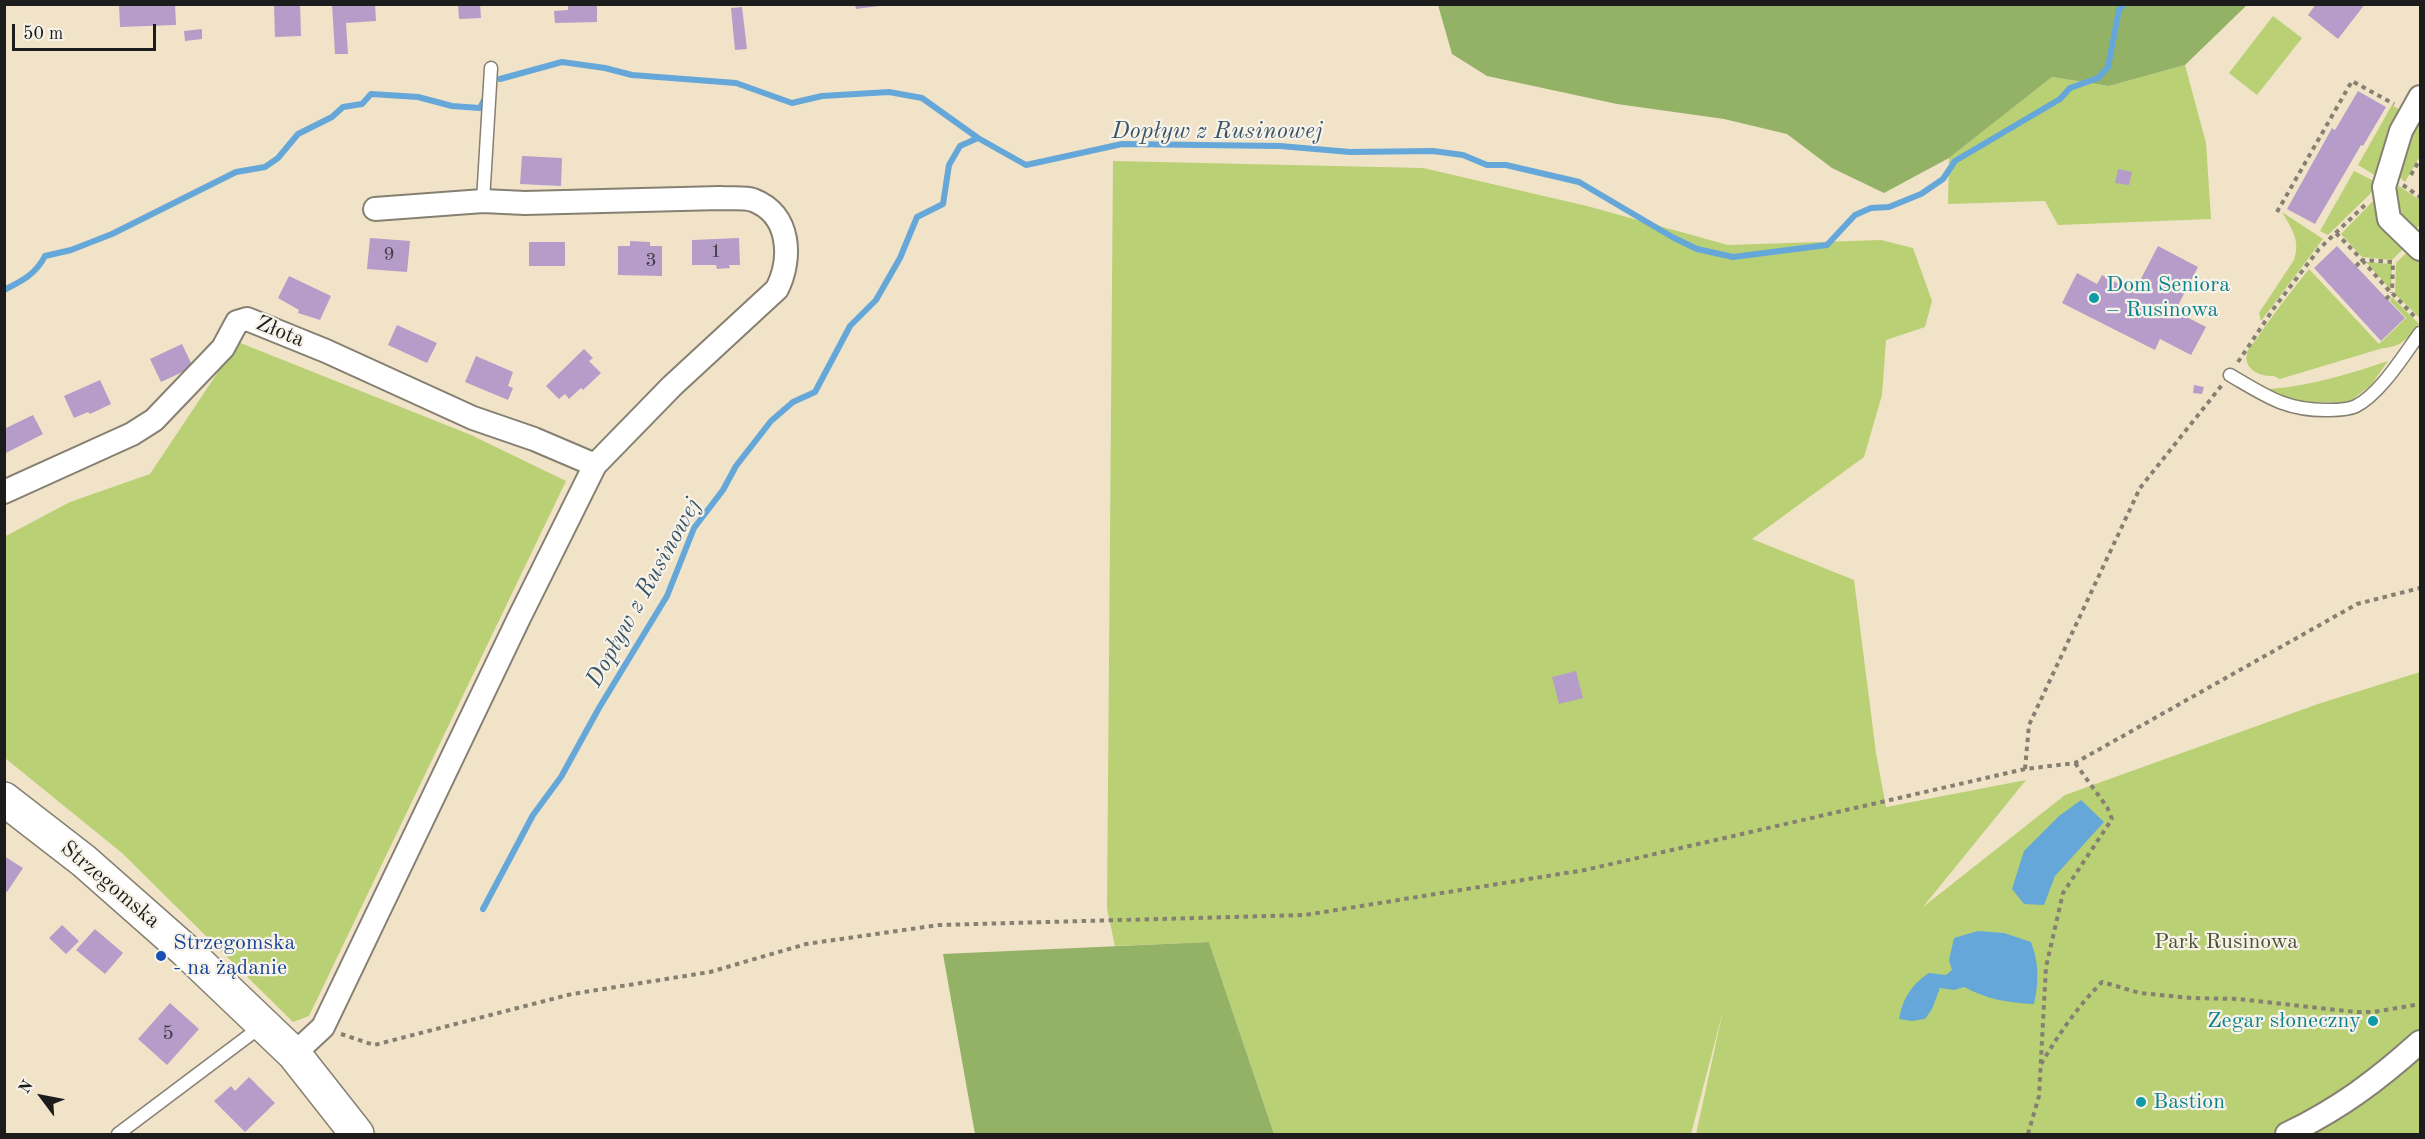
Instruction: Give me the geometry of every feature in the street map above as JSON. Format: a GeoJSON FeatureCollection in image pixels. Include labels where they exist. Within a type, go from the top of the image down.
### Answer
{"type":"FeatureCollection","features":[{"type":"Feature","properties":{"kind":"main road","name":"Strzegomska"},"geometry":{"type":"LineString","coordinates":[[4,799],[84,861],[186,951],[264,1025],[294,1054],[357,1134]]}},
{"type":"Feature","properties":{"kind":"street"},"geometry":{"type":"LineString","coordinates":[[2411,103],[2384,187],[2389,219],[2421,249]]}},
{"type":"Feature","properties":{"kind":"street"},"geometry":{"type":"LineString","coordinates":[[294,1054],[323,1027],[595,465],[672,386],[777,289],[784,274],[787,246],[781,225],[767,209],[752,200],[720,198],[525,203],[483,201],[375,209]]}},
{"type":"Feature","properties":{"kind":"street","name":"Złota"},"geometry":{"type":"LineString","coordinates":[[4,492],[132,434],[154,420],[223,348],[237,322],[246,319],[326,351],[473,418],[534,439],[595,465]]}},
{"type":"Feature","properties":{"kind":"street"},"geometry":{"type":"LineString","coordinates":[[2288,1134],[2328,1114],[2353,1098],[2388,1072],[2421,1042]]}},
{"type":"Feature","properties":{"kind":"lane"},"geometry":{"type":"LineString","coordinates":[[483,201],[491,68]]}},
{"type":"Feature","properties":{"kind":"lane"},"geometry":{"type":"LineString","coordinates":[[2230,375],[2285,405],[2308,410],[2343,410],[2356,406],[2377,388],[2421,333]]}},
{"type":"Feature","properties":{"kind":"lane"},"geometry":{"type":"LineString","coordinates":[[118,1134],[264,1025]]}},
{"type":"Feature","properties":{"kind":"path"},"geometry":{"type":"LineString","coordinates":[[2277,212],[2352,81],[2411,103]]}},
{"type":"Feature","properties":{"kind":"path"},"geometry":{"type":"LineString","coordinates":[[2025,769],[2029,725],[2140,488],[2230,375],[2274,308],[2319,249],[2384,187]]}},
{"type":"Feature","properties":{"kind":"path"},"geometry":{"type":"LineString","coordinates":[[2336,233],[2421,322]]}},
{"type":"Feature","properties":{"kind":"path"},"geometry":{"type":"LineString","coordinates":[[2355,266],[2362,260],[2393,262],[2392,293],[2386,298]]}},
{"type":"Feature","properties":{"kind":"path"},"geometry":{"type":"LineString","coordinates":[[323,1027],[374,1045],[572,994],[710,972],[806,944],[939,925],[1305,915],[1585,870],[2025,769],[2075,763],[2357,604],[2421,588]]}},
{"type":"Feature","properties":{"kind":"path"},"geometry":{"type":"LineString","coordinates":[[2028,1134],[2039,1096],[2046,967],[2062,893],[2112,819],[2107,807],[2075,763]]}},
{"type":"Feature","properties":{"kind":"path"},"geometry":{"type":"LineString","coordinates":[[2041,1064],[2077,1009],[2102,982],[2140,993],[2191,998],[2238,999],[2356,1012],[2374,1012],[2421,1004]]}},
{"type":"Feature","properties":{"kind":"green space"},"geometry":{"type":"Polygon","coordinates":[[[1438,4],[2247,5],[2185,65],[2109,86],[2052,77],[1949,158],[1884,193],[1832,168],[1787,134],[1724,119],[1617,104],[1487,76],[1452,54],[1438,4]]]}},
{"type":"Feature","properties":{"kind":"green space"},"geometry":{"type":"Polygon","coordinates":[[[2273,16],[2302,38],[2257,95],[2229,73],[2273,16]]]}},
{"type":"Feature","properties":{"kind":"green space"},"geometry":{"type":"Polygon","coordinates":[[[2185,65],[2206,143],[2211,219],[2058,225],[2045,201],[1948,204],[1949,158],[2052,77],[2109,86],[2185,65]]]}},
{"type":"Feature","properties":{"kind":"green space"},"geometry":{"type":"Polygon","coordinates":[[[2392,105],[2399,109],[2399,114],[2383,151],[2376,176],[2358,165],[2392,105]]]}},
{"type":"Feature","properties":{"kind":"green space"},"geometry":{"type":"Polygon","coordinates":[[[2420,119],[2420,156],[2405,182],[2397,175],[2410,137],[2420,119]]]}},
{"type":"Feature","properties":{"kind":"green space","name":"Park Rusinowa"},"geometry":{"type":"Polygon","coordinates":[[[1113,161],[1423,168],[1587,206],[1728,245],[1881,240],[1913,248],[1932,301],[1925,327],[1886,340],[1882,395],[1864,457],[1752,539],[1854,580],[1876,753],[1886,807],[2026,780],[1923,907],[2065,795],[2318,704],[2420,672],[2420,1134],[1696,1134],[1723,1011],[1691,1134],[1274,1134],[1209,942],[1115,946],[1107,909],[1113,161]]]}},
{"type":"Feature","properties":{"kind":"green space"},"geometry":{"type":"Polygon","coordinates":[[[2354,171],[2374,181],[2374,188],[2328,235],[2320,231],[2354,171]]]}},
{"type":"Feature","properties":{"kind":"green space"},"geometry":{"type":"Polygon","coordinates":[[[2399,186],[2420,200],[2420,225],[2412,232],[2400,210],[2396,189],[2399,186]]]}},
{"type":"Feature","properties":{"kind":"green space"},"geometry":{"type":"Polygon","coordinates":[[[2374,200],[2385,230],[2403,249],[2392,260],[2362,257],[2341,234],[2374,200]]]}},
{"type":"Feature","properties":{"kind":"green space"},"geometry":{"type":"Polygon","coordinates":[[[2282,212],[2323,239],[2261,321],[2259,313],[2294,260],[2296,253],[2294,234],[2282,212]]]}},
{"type":"Feature","properties":{"kind":"green space"},"geometry":{"type":"Polygon","coordinates":[[[2407,252],[2420,263],[2420,318],[2395,294],[2396,263],[2407,252]]]}},
{"type":"Feature","properties":{"kind":"green space"},"geometry":{"type":"Polygon","coordinates":[[[2366,262],[2392,264],[2391,290],[2366,262]]]}},
{"type":"Feature","properties":{"kind":"green space"},"geometry":{"type":"Polygon","coordinates":[[[2309,269],[2379,344],[2406,318],[2390,301],[2392,297],[2419,324],[2408,337],[2395,346],[2280,379],[2259,374],[2248,364],[2246,359],[2248,351],[2309,269]]]}},
{"type":"Feature","properties":{"kind":"green space"},"geometry":{"type":"Polygon","coordinates":[[[238,342],[471,435],[566,481],[309,1016],[293,1022],[122,853],[5,758],[4,537],[70,502],[150,474],[238,342]]]}},
{"type":"Feature","properties":{"kind":"green space"},"geometry":{"type":"Polygon","coordinates":[[[2388,361],[2371,385],[2349,402],[2300,402],[2285,398],[2269,389],[2315,382],[2388,361]]]}},
{"type":"Feature","properties":{"kind":"green space"},"geometry":{"type":"Polygon","coordinates":[[[1209,942],[1274,1134],[975,1134],[943,954],[1209,942]]]}},
{"type":"Feature","properties":{"kind":"water"},"geometry":{"type":"Polygon","coordinates":[[[2081,800],[2104,822],[2055,876],[2044,905],[2024,904],[2012,889],[2024,851],[2059,816],[2081,800]]]}},
{"type":"Feature","properties":{"kind":"water"},"geometry":{"type":"Polygon","coordinates":[[[1978,931],[2004,933],[2031,942],[2036,957],[2037,972],[2034,1004],[1998,1000],[1964,987],[1954,990],[1940,988],[1932,1009],[1925,1019],[1912,1021],[1899,1019],[1905,999],[1918,982],[1929,973],[1946,975],[1952,970],[1949,960],[1954,938],[1978,931]]]}},
{"type":"Feature","properties":{"kind":"building"},"geometry":{"type":"Polygon","coordinates":[[[119,4],[175,4],[176,25],[120,27],[119,4]]]}},
{"type":"Feature","properties":{"kind":"building"},"geometry":{"type":"Polygon","coordinates":[[[274,4],[300,4],[301,36],[275,37],[274,4]]]}},
{"type":"Feature","properties":{"kind":"building"},"geometry":{"type":"Polygon","coordinates":[[[332,4],[375,4],[376,21],[346,23],[348,54],[335,54],[332,4]]]}},
{"type":"Feature","properties":{"kind":"building"},"geometry":{"type":"Polygon","coordinates":[[[458,4],[480,4],[481,18],[459,19],[458,4]]]}},
{"type":"Feature","properties":{"kind":"building"},"geometry":{"type":"Polygon","coordinates":[[[568,4],[597,4],[597,22],[555,23],[554,11],[568,10],[568,4]]]}},
{"type":"Feature","properties":{"kind":"building"},"geometry":{"type":"Polygon","coordinates":[[[855,4],[879,4],[879,6],[856,9],[855,4]]]}},
{"type":"Feature","properties":{"kind":"building"},"geometry":{"type":"Polygon","coordinates":[[[2316,4],[2365,4],[2338,39],[2308,15],[2316,4]]]}},
{"type":"Feature","properties":{"kind":"building"},"geometry":{"type":"Polygon","coordinates":[[[742,7],[747,49],[735,50],[731,8],[742,7]]]}},
{"type":"Feature","properties":{"kind":"building"},"geometry":{"type":"Polygon","coordinates":[[[202,29],[202,39],[185,41],[184,31],[202,29]]]}},
{"type":"Feature","properties":{"kind":"building"},"geometry":{"type":"Polygon","coordinates":[[[2358,91],[2386,107],[2315,224],[2287,209],[2332,128],[2335,130],[2358,91]]]}},
{"type":"Feature","properties":{"kind":"building"},"geometry":{"type":"Polygon","coordinates":[[[522,156],[562,158],[561,186],[520,184],[522,156]]]}},
{"type":"Feature","properties":{"kind":"building"},"geometry":{"type":"Polygon","coordinates":[[[2118,169],[2132,172],[2129,185],[2115,183],[2118,169]]]}},
{"type":"Feature","properties":{"kind":"building"},"geometry":{"type":"Polygon","coordinates":[[[370,238],[410,241],[407,272],[367,269],[370,238]]]}},
{"type":"Feature","properties":{"kind":"building"},"geometry":{"type":"Polygon","coordinates":[[[739,238],[740,265],[729,265],[730,268],[717,269],[716,265],[692,265],[692,240],[739,238]]]}},
{"type":"Feature","properties":{"kind":"building"},"geometry":{"type":"Polygon","coordinates":[[[630,241],[650,242],[650,246],[662,246],[662,276],[618,275],[618,246],[630,246],[630,241]]]}},
{"type":"Feature","properties":{"kind":"building"},"geometry":{"type":"Polygon","coordinates":[[[529,242],[565,242],[565,266],[529,266],[529,242]]]}},
{"type":"Feature","properties":{"kind":"building","name":"Dom Seniora – Rusinowa"},"geometry":{"type":"Polygon","coordinates":[[[2158,246],[2198,267],[2175,311],[2206,327],[2191,355],[2160,339],[2155,350],[2062,303],[2077,273],[2097,284],[2102,275],[2134,292],[2158,246]]]}},
{"type":"Feature","properties":{"kind":"building"},"geometry":{"type":"Polygon","coordinates":[[[2337,246],[2405,318],[2381,341],[2314,268],[2337,246]]]}},
{"type":"Feature","properties":{"kind":"building"},"geometry":{"type":"Polygon","coordinates":[[[289,276],[331,296],[320,320],[298,313],[299,310],[278,298],[289,276]]]}},
{"type":"Feature","properties":{"kind":"building"},"geometry":{"type":"Polygon","coordinates":[[[397,325],[437,343],[427,363],[388,345],[397,325]]]}},
{"type":"Feature","properties":{"kind":"building"},"geometry":{"type":"Polygon","coordinates":[[[182,344],[193,367],[161,382],[150,359],[182,344]]]}},
{"type":"Feature","properties":{"kind":"building"},"geometry":{"type":"Polygon","coordinates":[[[584,349],[593,358],[589,361],[601,373],[583,390],[581,388],[569,399],[565,394],[559,399],[546,386],[584,349]]]}},
{"type":"Feature","properties":{"kind":"building"},"geometry":{"type":"Polygon","coordinates":[[[476,356],[513,372],[508,386],[513,388],[508,400],[465,382],[476,356]]]}},
{"type":"Feature","properties":{"kind":"building"},"geometry":{"type":"Polygon","coordinates":[[[100,380],[111,404],[90,414],[88,412],[74,418],[64,396],[100,380]]]}},
{"type":"Feature","properties":{"kind":"building"},"geometry":{"type":"Polygon","coordinates":[[[2194,385],[2204,387],[2202,394],[2193,393],[2194,385]]]}},
{"type":"Feature","properties":{"kind":"building"},"geometry":{"type":"Polygon","coordinates":[[[33,415],[43,434],[4,454],[4,429],[33,415]]]}},
{"type":"Feature","properties":{"kind":"building"},"geometry":{"type":"Polygon","coordinates":[[[1576,671],[1583,698],[1559,704],[1552,677],[1576,671]]]}},
{"type":"Feature","properties":{"kind":"building"},"geometry":{"type":"Polygon","coordinates":[[[4,856],[23,868],[7,892],[4,890],[4,856]]]}},
{"type":"Feature","properties":{"kind":"building"},"geometry":{"type":"Polygon","coordinates":[[[62,925],[79,941],[66,954],[49,938],[62,925]]]}},
{"type":"Feature","properties":{"kind":"building"},"geometry":{"type":"Polygon","coordinates":[[[95,929],[123,953],[105,974],[76,950],[95,929]]]}},
{"type":"Feature","properties":{"kind":"building"},"geometry":{"type":"Polygon","coordinates":[[[170,1003],[199,1029],[167,1065],[138,1039],[170,1003]]]}},
{"type":"Feature","properties":{"kind":"building"},"geometry":{"type":"Polygon","coordinates":[[[249,1077],[275,1103],[245,1132],[214,1101],[231,1086],[235,1091],[249,1077]]]}},
{"type":"Feature","properties":{"kind":"waterway","name":"Dopływ z Rusinowej"},"geometry":{"type":"LineString","coordinates":[[483,909],[533,815],[561,777],[599,708],[667,596],[694,528],[723,490],[736,466],[771,421],[793,402],[815,392],[850,326],[876,300],[900,258],[917,217],[943,204],[949,165],[960,146],[978,138],[1026,165],[1122,144],[1280,146],[1350,152],[1433,151],[1463,155],[1487,165],[1506,165],[1579,182],[1674,238],[1697,249],[1733,257],[1827,245],[1855,215],[1871,208],[1889,207],[1921,194],[1943,179],[1955,161],[2060,99],[2070,88],[2098,78],[2108,67],[2119,10],[2124,4]]}},
{"type":"Feature","properties":{"kind":"waterway"},"geometry":{"type":"LineString","coordinates":[[500,79],[562,62],[605,68],[632,75],[736,83],[792,103],[822,96],[889,92],[922,98],[978,138]]}},
{"type":"Feature","properties":{"kind":"waterway"},"geometry":{"type":"LineString","coordinates":[[4,290],[33,272],[45,256],[71,250],[112,234],[236,172],[265,167],[278,158],[298,134],[332,117],[343,107],[362,104],[371,94],[418,97],[452,106],[480,108],[485,98]]}},
{"type":"Feature","properties":{"kind":"place","name":"Dom Seniora – Rusinowa"},"geometry":{"type":"Point","coordinates":[2094,298]}},
{"type":"Feature","properties":{"kind":"place","name":"Strzegomska - na żądanie"},"geometry":{"type":"Point","coordinates":[161,956]}},
{"type":"Feature","properties":{"kind":"place","name":"Zegar słoneczny"},"geometry":{"type":"Point","coordinates":[2373,1021]}},
{"type":"Feature","properties":{"kind":"place","name":"Bastion"},"geometry":{"type":"Point","coordinates":[2141,1102]}}]}
